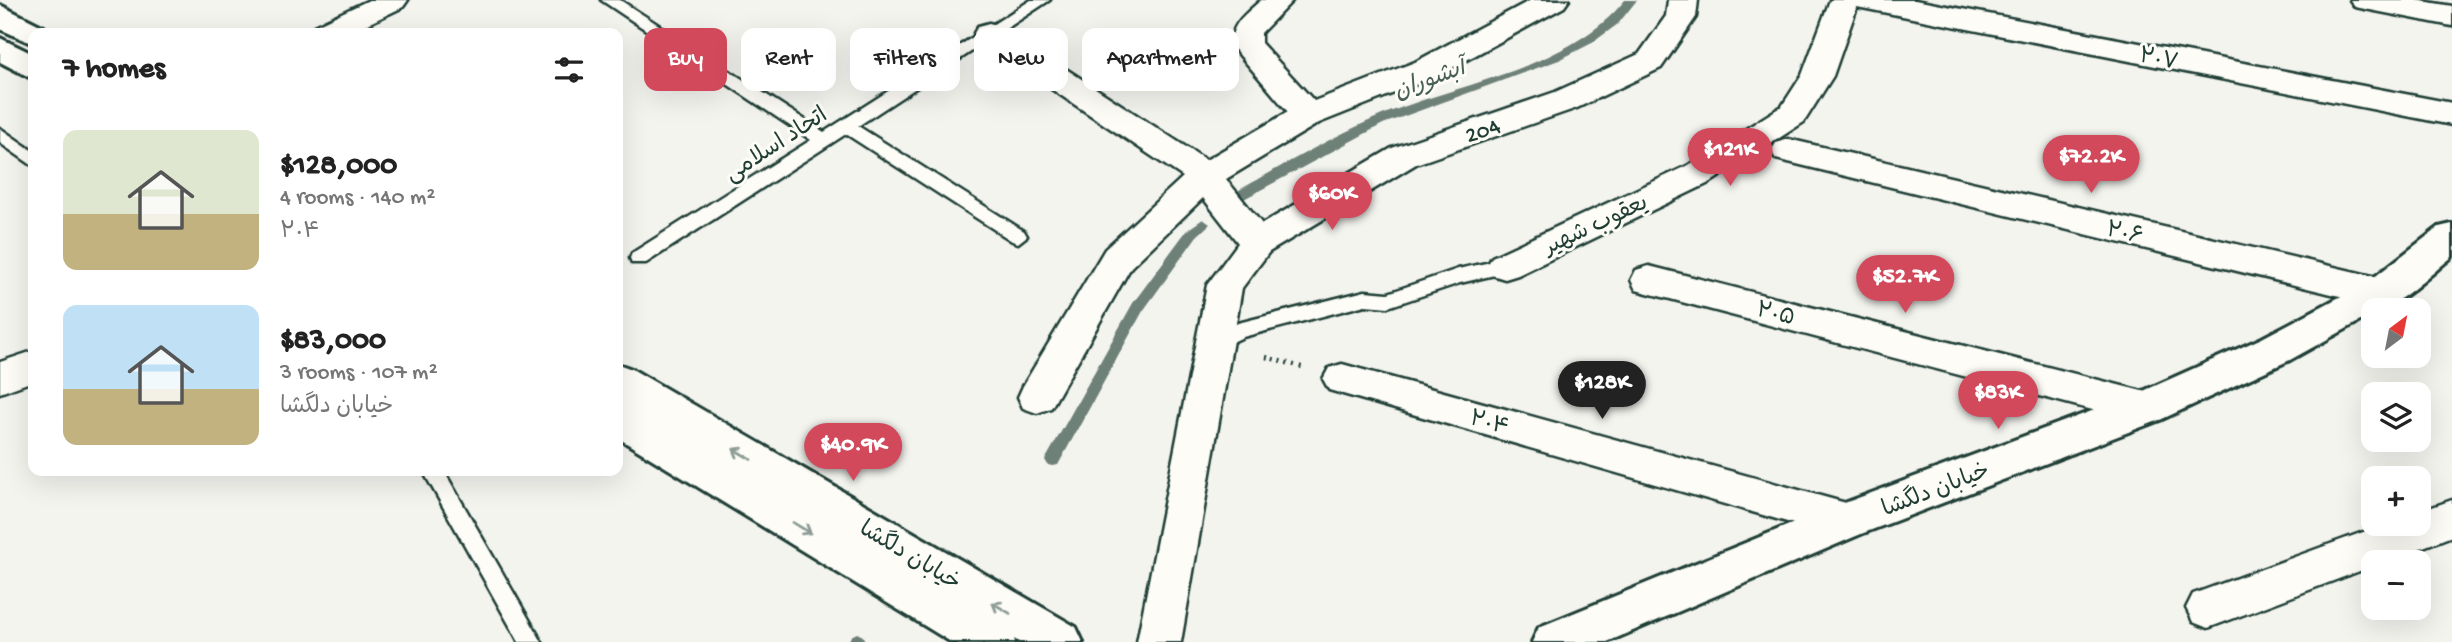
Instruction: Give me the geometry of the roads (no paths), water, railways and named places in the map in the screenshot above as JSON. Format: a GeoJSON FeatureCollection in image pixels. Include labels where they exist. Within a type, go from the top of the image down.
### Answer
{"type":"FeatureCollection","features":[{"type":"Feature","properties":{"kind":"main road"},"geometry":{"type":"LineString","coordinates":[[0,15],[28,31]]}},
{"type":"Feature","properties":{"kind":"main road"},"geometry":{"type":"LineString","coordinates":[[0,48],[28,65]]}},
{"type":"Feature","properties":{"kind":"main road","name":"خیابان دلگشا"},"geometry":{"type":"LineString","coordinates":[[1555,642],[1846,522],[2146,408],[2276,349],[2381,292],[2452,237]]}},
{"type":"Feature","properties":{"kind":"main road","name":"خیابان دلگشا"},"geometry":{"type":"LineString","coordinates":[[623,383],[1060,642]]}},
{"type":"Feature","properties":{"kind":"main road","name":"خیابان دلگشا"},"geometry":{"type":"LineString","coordinates":[[623,420],[992,642]]}},
{"type":"Feature","properties":{"kind":"street"},"geometry":{"type":"LineString","coordinates":[[336,28],[393,0]]}},
{"type":"Feature","properties":{"kind":"street"},"geometry":{"type":"LineString","coordinates":[[1278,0],[1246,31],[1246,45],[1308,115]]}},
{"type":"Feature","properties":{"kind":"street"},"geometry":{"type":"LineString","coordinates":[[1037,397],[1118,258],[1205,176],[1308,115],[1426,69],[1554,0]]}},
{"type":"Feature","properties":{"kind":"street","name":"204"},"geometry":{"type":"LineString","coordinates":[[1159,642],[1225,285],[1257,243],[1404,156],[1566,100],[1650,61],[1681,17],[1683,0]]}},
{"type":"Feature","properties":{"kind":"street","name":"یعقوب شهیر"},"geometry":{"type":"LineString","coordinates":[[1505,265],[1699,174],[1793,114],[1817,76],[1845,0]]}},
{"type":"Feature","properties":{"kind":"street","name":"۲۰۷"},"geometry":{"type":"LineString","coordinates":[[1866,0],[2452,114]]}},
{"type":"Feature","properties":{"kind":"street"},"geometry":{"type":"LineString","coordinates":[[2365,0],[2452,16]]}},
{"type":"Feature","properties":{"kind":"street"},"geometry":{"type":"LineString","coordinates":[[1068,85],[1205,176],[1257,243]]}},
{"type":"Feature","properties":{"kind":"street","name":"۲۰۶"},"geometry":{"type":"LineString","coordinates":[[1788,151],[2381,292]]}},
{"type":"Feature","properties":{"kind":"street","name":"۲۰۵"},"geometry":{"type":"LineString","coordinates":[[1649,279],[2146,408]]}},
{"type":"Feature","properties":{"kind":"street"},"geometry":{"type":"LineString","coordinates":[[0,379],[28,368]]}},
{"type":"Feature","properties":{"kind":"street","name":"۲۰۴"},"geometry":{"type":"LineString","coordinates":[[1342,379],[1846,522]]}},
{"type":"Feature","properties":{"kind":"street"},"geometry":{"type":"LineString","coordinates":[[2208,608],[2452,518]]}},
{"type":"Feature","properties":{"kind":"lane"},"geometry":{"type":"LineString","coordinates":[[609,0],[823,139]]}},
{"type":"Feature","properties":{"kind":"lane","name":"اتحاد اسلامی"},"geometry":{"type":"LineString","coordinates":[[997,28],[1042,0]]}},
{"type":"Feature","properties":{"kind":"lane","name":"اتحاد اسلامی"},"geometry":{"type":"LineString","coordinates":[[639,257],[974,43]]}},
{"type":"Feature","properties":{"kind":"lane"},"geometry":{"type":"LineString","coordinates":[[845,125],[1018,236]]}},
{"type":"Feature","properties":{"kind":"lane"},"geometry":{"type":"LineString","coordinates":[[0,134],[28,156]]}},
{"type":"Feature","properties":{"kind":"lane"},"geometry":{"type":"LineString","coordinates":[[1214,342],[1238,331],[1365,298],[1388,300],[1458,276],[1505,265]]}},
{"type":"Feature","properties":{"kind":"lane"},"geometry":{"type":"LineString","coordinates":[[436,476],[531,642]]}},
{"type":"Feature","properties":{"kind":"waterway","name":"آبشوران"},"geometry":{"type":"LineString","coordinates":[[1237,197],[1379,121],[1554,57],[1588,40],[1614,21],[1631,0]]}},
{"type":"Feature","properties":{"kind":"waterway","name":"آبشوران"},"geometry":{"type":"LineString","coordinates":[[1053,460],[1138,307],[1192,233],[1203,224]]}}]}
